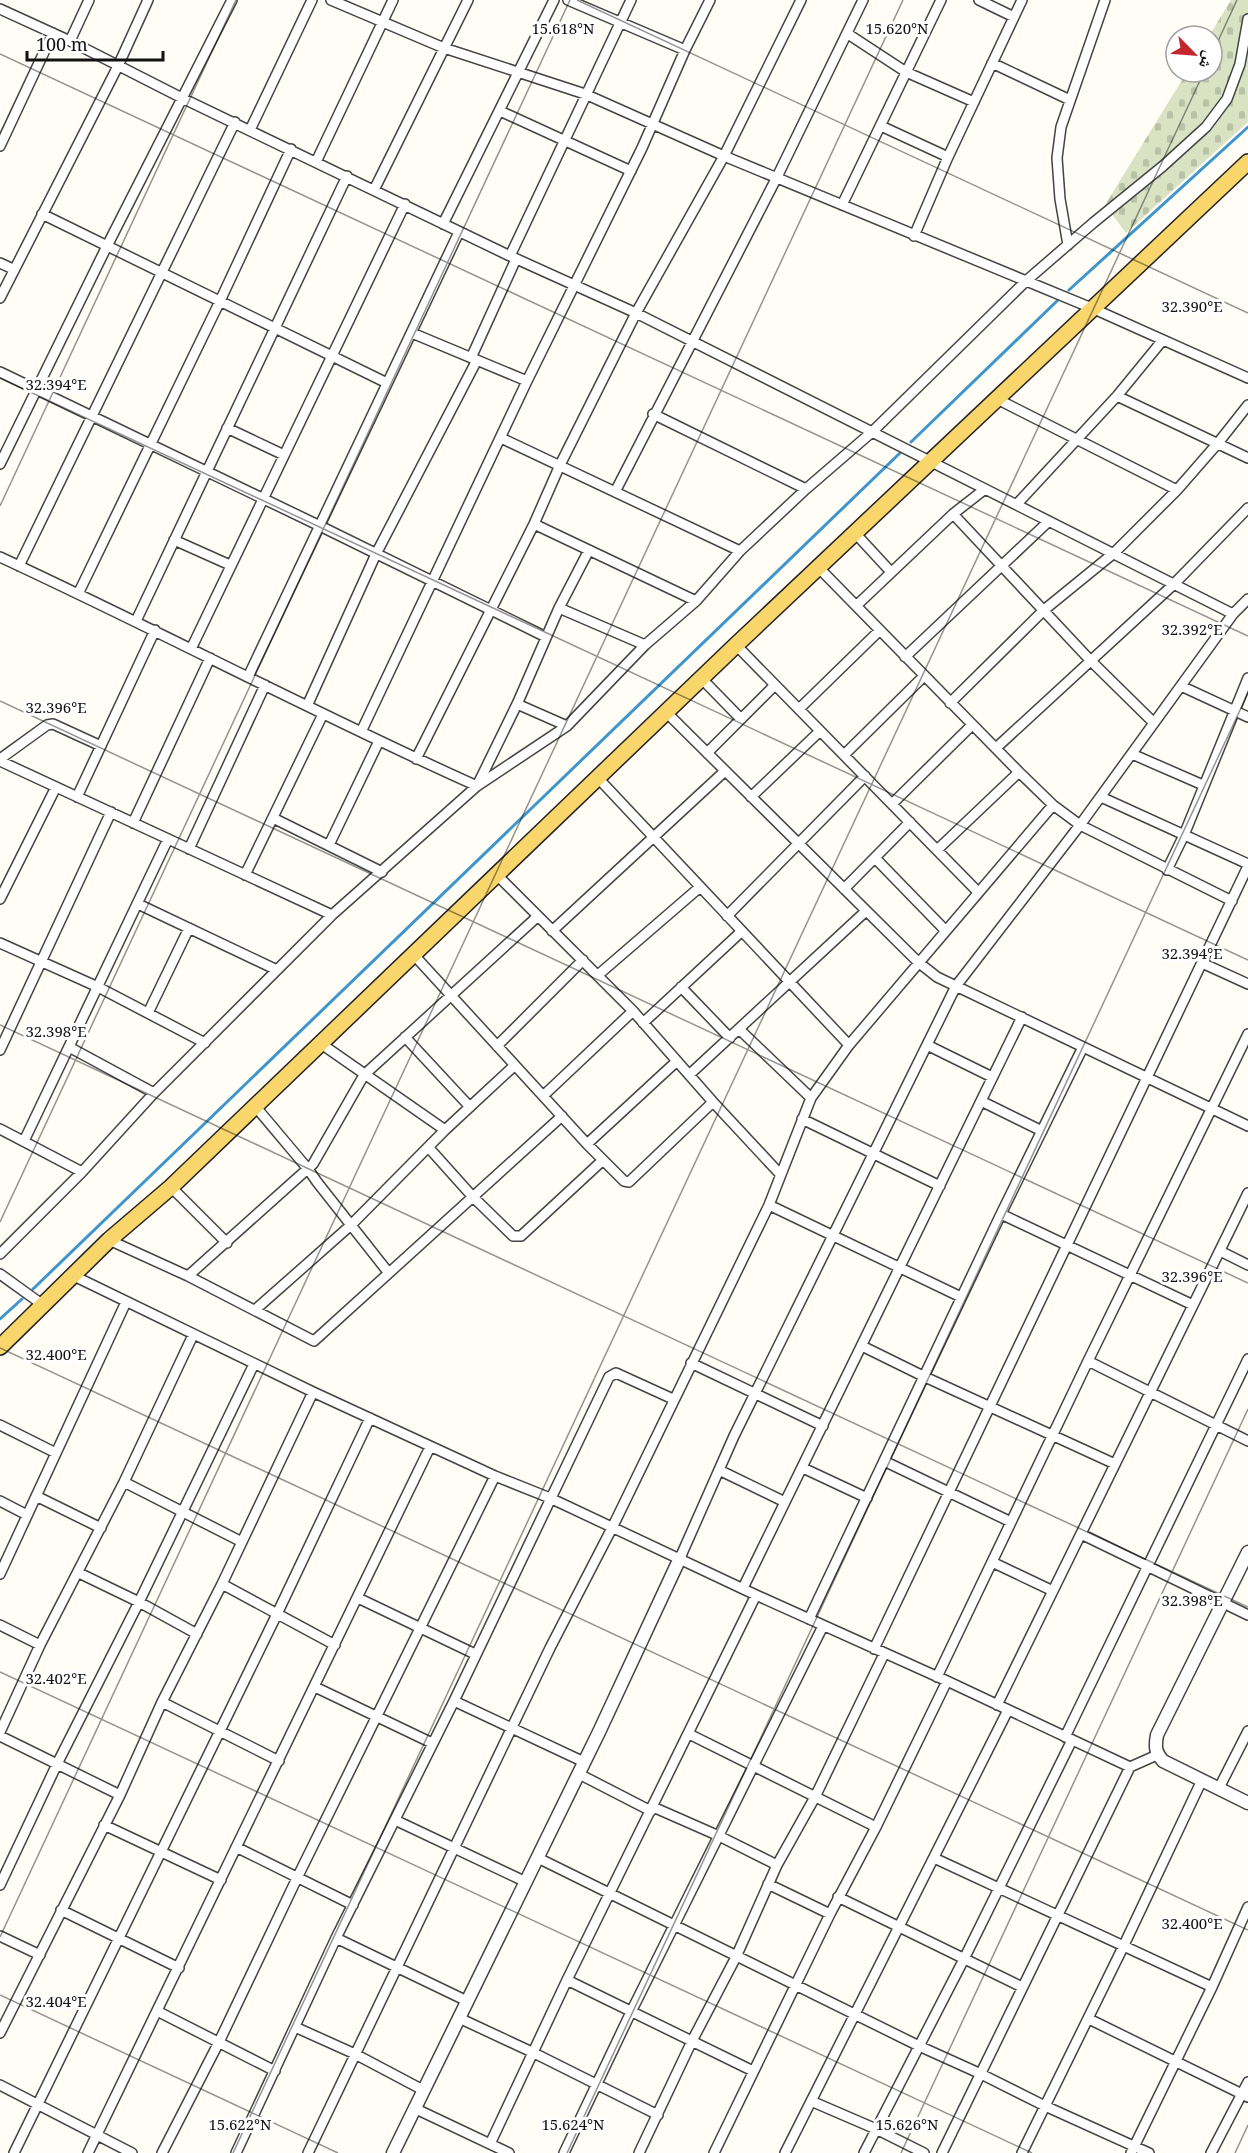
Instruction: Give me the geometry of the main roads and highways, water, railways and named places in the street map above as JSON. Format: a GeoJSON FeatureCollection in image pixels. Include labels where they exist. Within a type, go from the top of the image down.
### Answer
{"type":"FeatureCollection","features":[{"type":"Feature","properties":{"kind":"main road"},"geometry":{"type":"LineString","coordinates":[[0,1347],[109,1240],[171,1187],[736,645],[1248,162]]}},
{"type":"Feature","properties":{"kind":"waterway"},"geometry":{"type":"LineString","coordinates":[[1069,290],[1248,127]]}},
{"type":"Feature","properties":{"kind":"waterway"},"geometry":{"type":"LineString","coordinates":[[911,442],[1057,301]]}},
{"type":"Feature","properties":{"kind":"waterway"},"geometry":{"type":"LineString","coordinates":[[33,1289],[900,453]]}},
{"type":"Feature","properties":{"kind":"waterway"},"geometry":{"type":"LineString","coordinates":[[0,1319],[22,1299]]}}]}
